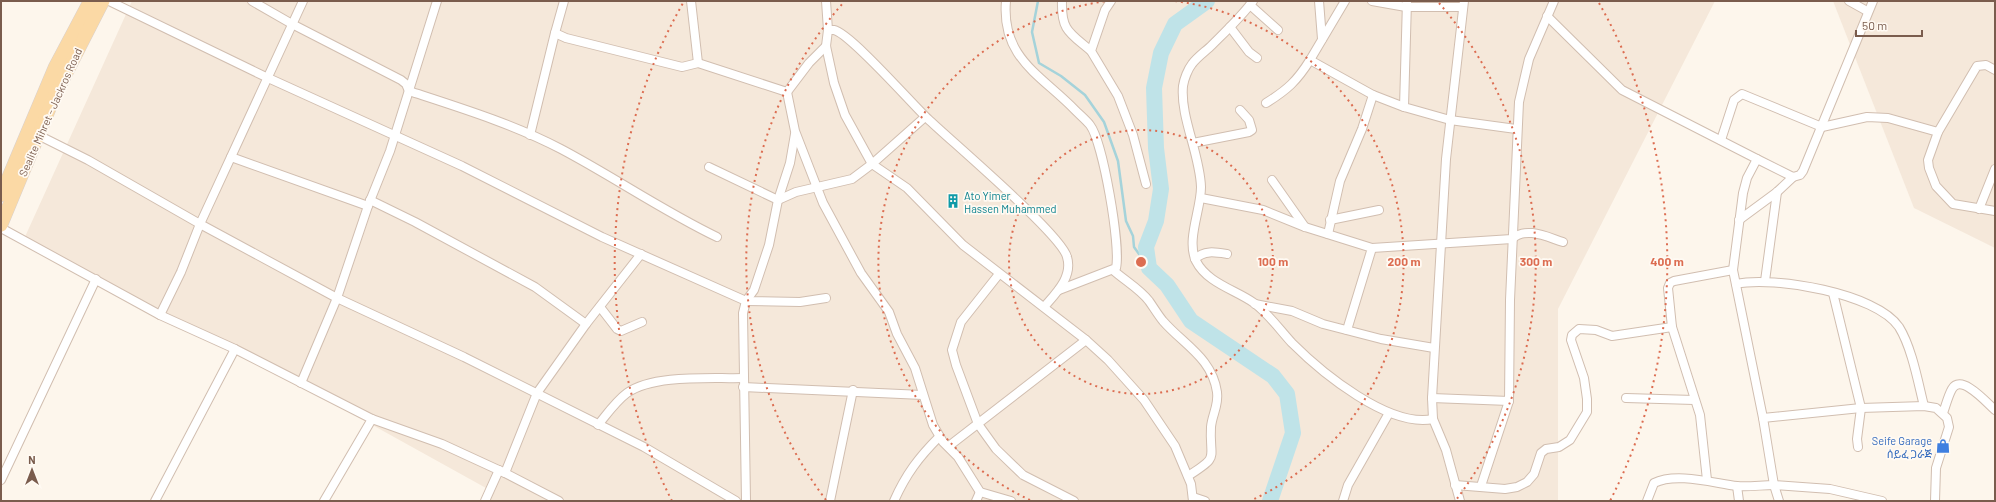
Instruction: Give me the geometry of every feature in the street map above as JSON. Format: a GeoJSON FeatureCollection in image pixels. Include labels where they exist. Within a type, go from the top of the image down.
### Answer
{"type":"FeatureCollection","features":[{"type":"Feature","properties":{"kind":"main road"},"geometry":{"type":"LineString","coordinates":[[1,195],[55,67],[90,1]]}},
{"type":"Feature","properties":{"kind":"main road","name":"Sealite Mihret - Jackros Road"},"geometry":{"type":"LineString","coordinates":[[1,224],[67,70],[103,1]]}},
{"type":"Feature","properties":{"kind":"street"},"geometry":{"type":"LineString","coordinates":[[109,1],[266,77],[462,166],[602,237],[746,301],[800,302],[826,298]]}},
{"type":"Feature","properties":{"kind":"street"},"geometry":{"type":"LineString","coordinates":[[252,1],[292,24],[401,80],[406,84],[409,91],[494,119],[562,149],[684,221],[717,237]]}},
{"type":"Feature","properties":{"kind":"street"},"geometry":{"type":"LineString","coordinates":[[160,315],[181,272],[200,224],[266,77],[303,1]]}},
{"type":"Feature","properties":{"kind":"street"},"geometry":{"type":"LineString","coordinates":[[301,383],[337,298],[369,203],[390,151],[437,1]]}},
{"type":"Feature","properties":{"kind":"street"},"geometry":{"type":"LineString","coordinates":[[530,135],[564,1]]}},
{"type":"Feature","properties":{"kind":"street"},"geometry":{"type":"LineString","coordinates":[[691,1],[698,63]]}},
{"type":"Feature","properties":{"kind":"street"},"geometry":{"type":"LineString","coordinates":[[826,1],[828,30],[826,46],[834,83],[846,114],[872,164],[907,188],[963,245],[999,274],[1044,306],[1108,360],[1144,400],[1176,446],[1188,476],[1193,499],[1205,501]]}},
{"type":"Feature","properties":{"kind":"street"},"geometry":{"type":"LineString","coordinates":[[1006,1],[1006,27],[1010,42],[1034,74],[1076,111],[1090,125],[1096,136],[1100,148],[1113,217],[1117,265],[1113,270],[1099,273],[1059,290]]}},
{"type":"Feature","properties":{"kind":"street"},"geometry":{"type":"LineString","coordinates":[[1062,1],[1063,23],[1068,31],[1091,51],[1118,96],[1132,135],[1146,184]]}},
{"type":"Feature","properties":{"kind":"street"},"geometry":{"type":"LineString","coordinates":[[1091,51],[1111,1]]}},
{"type":"Feature","properties":{"kind":"street"},"geometry":{"type":"LineString","coordinates":[[1319,1],[1322,39]]}},
{"type":"Feature","properties":{"kind":"street"},"geometry":{"type":"LineString","coordinates":[[1266,104],[1286,91],[1297,80],[1345,1]]}},
{"type":"Feature","properties":{"kind":"street"},"geometry":{"type":"LineString","coordinates":[[1372,1],[1406,4],[1464,4],[1446,160],[1432,398],[1434,418],[1446,450],[1460,501]]}},
{"type":"Feature","properties":{"kind":"street"},"geometry":{"type":"LineString","coordinates":[[1481,486],[1509,401],[1512,239],[1516,129],[1519,102],[1529,59],[1554,1]]}},
{"type":"Feature","properties":{"kind":"street"},"geometry":{"type":"LineString","coordinates":[[1849,1],[1868,10]]}},
{"type":"Feature","properties":{"kind":"street"},"geometry":{"type":"LineString","coordinates":[[1739,220],[1777,192],[1793,177],[1800,175],[1822,127],[1868,10],[1873,1]]}},
{"type":"Feature","properties":{"kind":"street"},"geometry":{"type":"LineString","coordinates":[[1278,30],[1251,3],[1230,27],[1192,64],[1186,74],[1183,86],[1184,107],[1200,174],[1200,198],[1193,246],[1195,259],[1200,268],[1210,277],[1255,304],[1293,344],[1325,371],[1360,397],[1389,413],[1412,420],[1423,421],[1434,418]]}},
{"type":"Feature","properties":{"kind":"street"},"geometry":{"type":"LineString","coordinates":[[1404,107],[1406,4]]}},
{"type":"Feature","properties":{"kind":"street"},"geometry":{"type":"LineString","coordinates":[[1547,16],[1622,90],[1793,177]]}},
{"type":"Feature","properties":{"kind":"street"},"geometry":{"type":"LineString","coordinates":[[1230,27],[1249,52],[1257,58]]}},
{"type":"Feature","properties":{"kind":"street"},"geometry":{"type":"LineString","coordinates":[[828,30],[834,30],[844,35],[874,63],[925,117],[1040,223],[1065,252],[1068,258],[1066,279],[1059,290],[1044,306]]}},
{"type":"Feature","properties":{"kind":"street"},"geometry":{"type":"LineString","coordinates":[[555,34],[682,67],[698,63],[787,92]]}},
{"type":"Feature","properties":{"kind":"street"},"geometry":{"type":"LineString","coordinates":[[826,46],[809,63],[787,92],[795,131],[816,189],[861,273],[889,312],[897,334],[916,368],[923,395],[933,425],[939,437],[949,446],[966,469],[980,492],[1011,501]]}},
{"type":"Feature","properties":{"kind":"street"},"geometry":{"type":"LineString","coordinates":[[1310,60],[1373,95],[1404,107],[1450,120],[1516,129]]}},
{"type":"Feature","properties":{"kind":"street"},"geometry":{"type":"LineString","coordinates":[[1995,70],[1986,65],[1977,66],[1938,132],[1928,160],[1929,168],[1936,186],[1946,199],[1953,204],[1995,211]]}},
{"type":"Feature","properties":{"kind":"street"},"geometry":{"type":"LineString","coordinates":[[1721,140],[1734,100],[1742,94],[1822,127],[1867,117],[1888,118],[1938,132]]}},
{"type":"Feature","properties":{"kind":"street"},"geometry":{"type":"LineString","coordinates":[[1328,234],[1340,181],[1362,129],[1373,95]]}},
{"type":"Feature","properties":{"kind":"street"},"geometry":{"type":"LineString","coordinates":[[1193,143],[1249,132],[1252,130],[1249,120],[1240,110]]}},
{"type":"Feature","properties":{"kind":"street"},"geometry":{"type":"LineString","coordinates":[[709,167],[778,200],[796,192],[816,189],[852,179],[872,164],[925,117]]}},
{"type":"Feature","properties":{"kind":"street"},"geometry":{"type":"LineString","coordinates":[[746,501],[743,313],[746,301],[754,290],[769,245],[778,200],[790,163],[795,131]]}},
{"type":"Feature","properties":{"kind":"street"},"geometry":{"type":"LineString","coordinates":[[38,135],[88,160],[200,224],[337,298],[537,393],[644,448],[736,501]]}},
{"type":"Feature","properties":{"kind":"street"},"geometry":{"type":"LineString","coordinates":[[231,157],[369,203],[415,222],[535,287],[586,324]]}},
{"type":"Feature","properties":{"kind":"street"},"geometry":{"type":"LineString","coordinates":[[1756,159],[1747,178],[1739,220],[1733,270],[1764,418],[1774,485],[1779,501]]}},
{"type":"Feature","properties":{"kind":"street"},"geometry":{"type":"LineString","coordinates":[[1979,209],[1995,169]]}},
{"type":"Feature","properties":{"kind":"street"},"geometry":{"type":"LineString","coordinates":[[1272,180],[1305,227]]}},
{"type":"Feature","properties":{"kind":"street"},"geometry":{"type":"LineString","coordinates":[[1765,281],[1777,192]]}},
{"type":"Feature","properties":{"kind":"street"},"geometry":{"type":"LineString","coordinates":[[1200,198],[1263,210],[1305,227],[1372,248],[1512,239],[1518,234],[1526,232],[1563,242]]}},
{"type":"Feature","properties":{"kind":"street"},"geometry":{"type":"LineString","coordinates":[[1330,220],[1378,210]]}},
{"type":"Feature","properties":{"kind":"street"},"geometry":{"type":"LineString","coordinates":[[1,228],[160,315],[235,349],[372,419],[442,444],[502,471],[559,501]]}},
{"type":"Feature","properties":{"kind":"street"},"geometry":{"type":"LineString","coordinates":[[1347,330],[1372,248]]}},
{"type":"Feature","properties":{"kind":"street"},"geometry":{"type":"LineString","coordinates":[[1195,259],[1200,255],[1213,252],[1227,254]]}},
{"type":"Feature","properties":{"kind":"street"},"geometry":{"type":"LineString","coordinates":[[485,501],[502,471],[537,393],[586,324],[641,254]]}},
{"type":"Feature","properties":{"kind":"street"},"geometry":{"type":"LineString","coordinates":[[1113,270],[1146,298],[1162,320],[1193,348],[1204,362],[1216,386],[1217,407],[1212,423],[1212,457],[1203,467],[1188,476]]}},
{"type":"Feature","properties":{"kind":"street"},"geometry":{"type":"LineString","coordinates":[[1707,480],[1700,415],[1672,327],[1668,288],[1670,283],[1733,270]]}},
{"type":"Feature","properties":{"kind":"street"},"geometry":{"type":"LineString","coordinates":[[999,274],[961,322],[952,350],[969,405],[978,424],[996,449],[1023,475],[1074,501]]}},
{"type":"Feature","properties":{"kind":"street"},"geometry":{"type":"LineString","coordinates":[[1,480],[96,279]]}},
{"type":"Feature","properties":{"kind":"street"},"geometry":{"type":"LineString","coordinates":[[1736,284],[1750,281],[1792,283],[1833,293],[1887,314],[1899,328],[1907,344],[1924,406]]}},
{"type":"Feature","properties":{"kind":"street"},"geometry":{"type":"LineString","coordinates":[[1833,293],[1861,408],[1857,439],[1858,447]]}},
{"type":"Feature","properties":{"kind":"street"},"geometry":{"type":"LineString","coordinates":[[1255,304],[1292,311],[1323,324],[1381,339],[1434,348]]}},
{"type":"Feature","properties":{"kind":"street"},"geometry":{"type":"LineString","coordinates":[[600,307],[617,329],[621,331],[642,322]]}},
{"type":"Feature","properties":{"kind":"street"},"geometry":{"type":"LineString","coordinates":[[1455,485],[1506,489],[1517,487],[1527,482],[1534,474],[1541,453],[1546,449],[1559,447],[1570,440],[1587,412],[1584,378],[1571,340],[1572,335],[1578,329],[1588,329],[1612,336],[1672,327]]}},
{"type":"Feature","properties":{"kind":"street"},"geometry":{"type":"LineString","coordinates":[[949,446],[1086,340]]}},
{"type":"Feature","properties":{"kind":"street"},"geometry":{"type":"LineString","coordinates":[[154,501],[235,349]]}},
{"type":"Feature","properties":{"kind":"street"},"geometry":{"type":"LineString","coordinates":[[598,425],[619,400],[639,387],[675,380],[743,378]]}},
{"type":"Feature","properties":{"kind":"street"},"geometry":{"type":"LineString","coordinates":[[1943,413],[1952,388],[1958,384],[1962,384],[1970,388],[1995,410]]}},
{"type":"Feature","properties":{"kind":"street"},"geometry":{"type":"LineString","coordinates":[[743,387],[853,390],[923,395]]}},
{"type":"Feature","properties":{"kind":"street"},"geometry":{"type":"LineString","coordinates":[[830,501],[853,390]]}},
{"type":"Feature","properties":{"kind":"street"},"geometry":{"type":"LineString","coordinates":[[1432,398],[1509,401]]}},
{"type":"Feature","properties":{"kind":"street"},"geometry":{"type":"LineString","coordinates":[[1626,398],[1694,400]]}},
{"type":"Feature","properties":{"kind":"street"},"geometry":{"type":"LineString","coordinates":[[1764,418],[1861,408],[1924,406],[1936,408],[1947,418],[1949,427],[1936,468],[1935,501]]}},
{"type":"Feature","properties":{"kind":"street"},"geometry":{"type":"LineString","coordinates":[[1342,501],[1348,485],[1389,413]]}},
{"type":"Feature","properties":{"kind":"street"},"geometry":{"type":"LineString","coordinates":[[324,501],[372,419]]}},
{"type":"Feature","properties":{"kind":"street"},"geometry":{"type":"LineString","coordinates":[[894,501],[903,481],[920,456],[939,437]]}},
{"type":"Feature","properties":{"kind":"street"},"geometry":{"type":"LineString","coordinates":[[1647,501],[1654,482],[1661,479],[1707,480],[1737,486],[1774,485],[1830,489],[1882,501]]}},
{"type":"Feature","properties":{"kind":"street"},"geometry":{"type":"LineString","coordinates":[[1737,486],[1739,501]]}},
{"type":"Feature","properties":{"kind":"street"},"geometry":{"type":"LineString","coordinates":[[976,501],[980,492]]}},
{"type":"Feature","properties":{"kind":"shaded area"},"geometry":{"type":"Polygon","coordinates":[[[132,1],[1715,1],[1558,309],[1558,501],[481,501],[486,488],[302,386],[24,239],[132,1]]]}},
{"type":"Feature","properties":{"kind":"shaded area"},"geometry":{"type":"Polygon","coordinates":[[[1833,1],[1995,1],[1995,248],[1914,208],[1833,1]]]}},
{"type":"Feature","properties":{"kind":"waterway"},"geometry":{"type":"LineString","coordinates":[[1038,1],[1032,32],[1039,63],[1061,76],[1085,95],[1104,122],[1118,161],[1126,221],[1133,236],[1134,247],[1149,268]]}},
{"type":"Feature","properties":{"kind":"waterway"},"geometry":{"type":"LineString","coordinates":[[1207,1],[1175,24],[1161,53],[1154,88],[1156,148],[1161,189],[1156,221],[1146,247],[1149,268],[1167,285],[1191,321],[1273,376],[1287,394],[1293,433],[1270,501]]}},
{"type":"Feature","properties":{"kind":"place","name":"Ato Yimer Hassen Muhammed"},"geometry":{"type":"Point","coordinates":[953,201]}},
{"type":"Feature","properties":{"kind":"place","name":"Seife Garage ሰይፈ ጋራጅ"},"geometry":{"type":"Point","coordinates":[1943,446]}}]}
